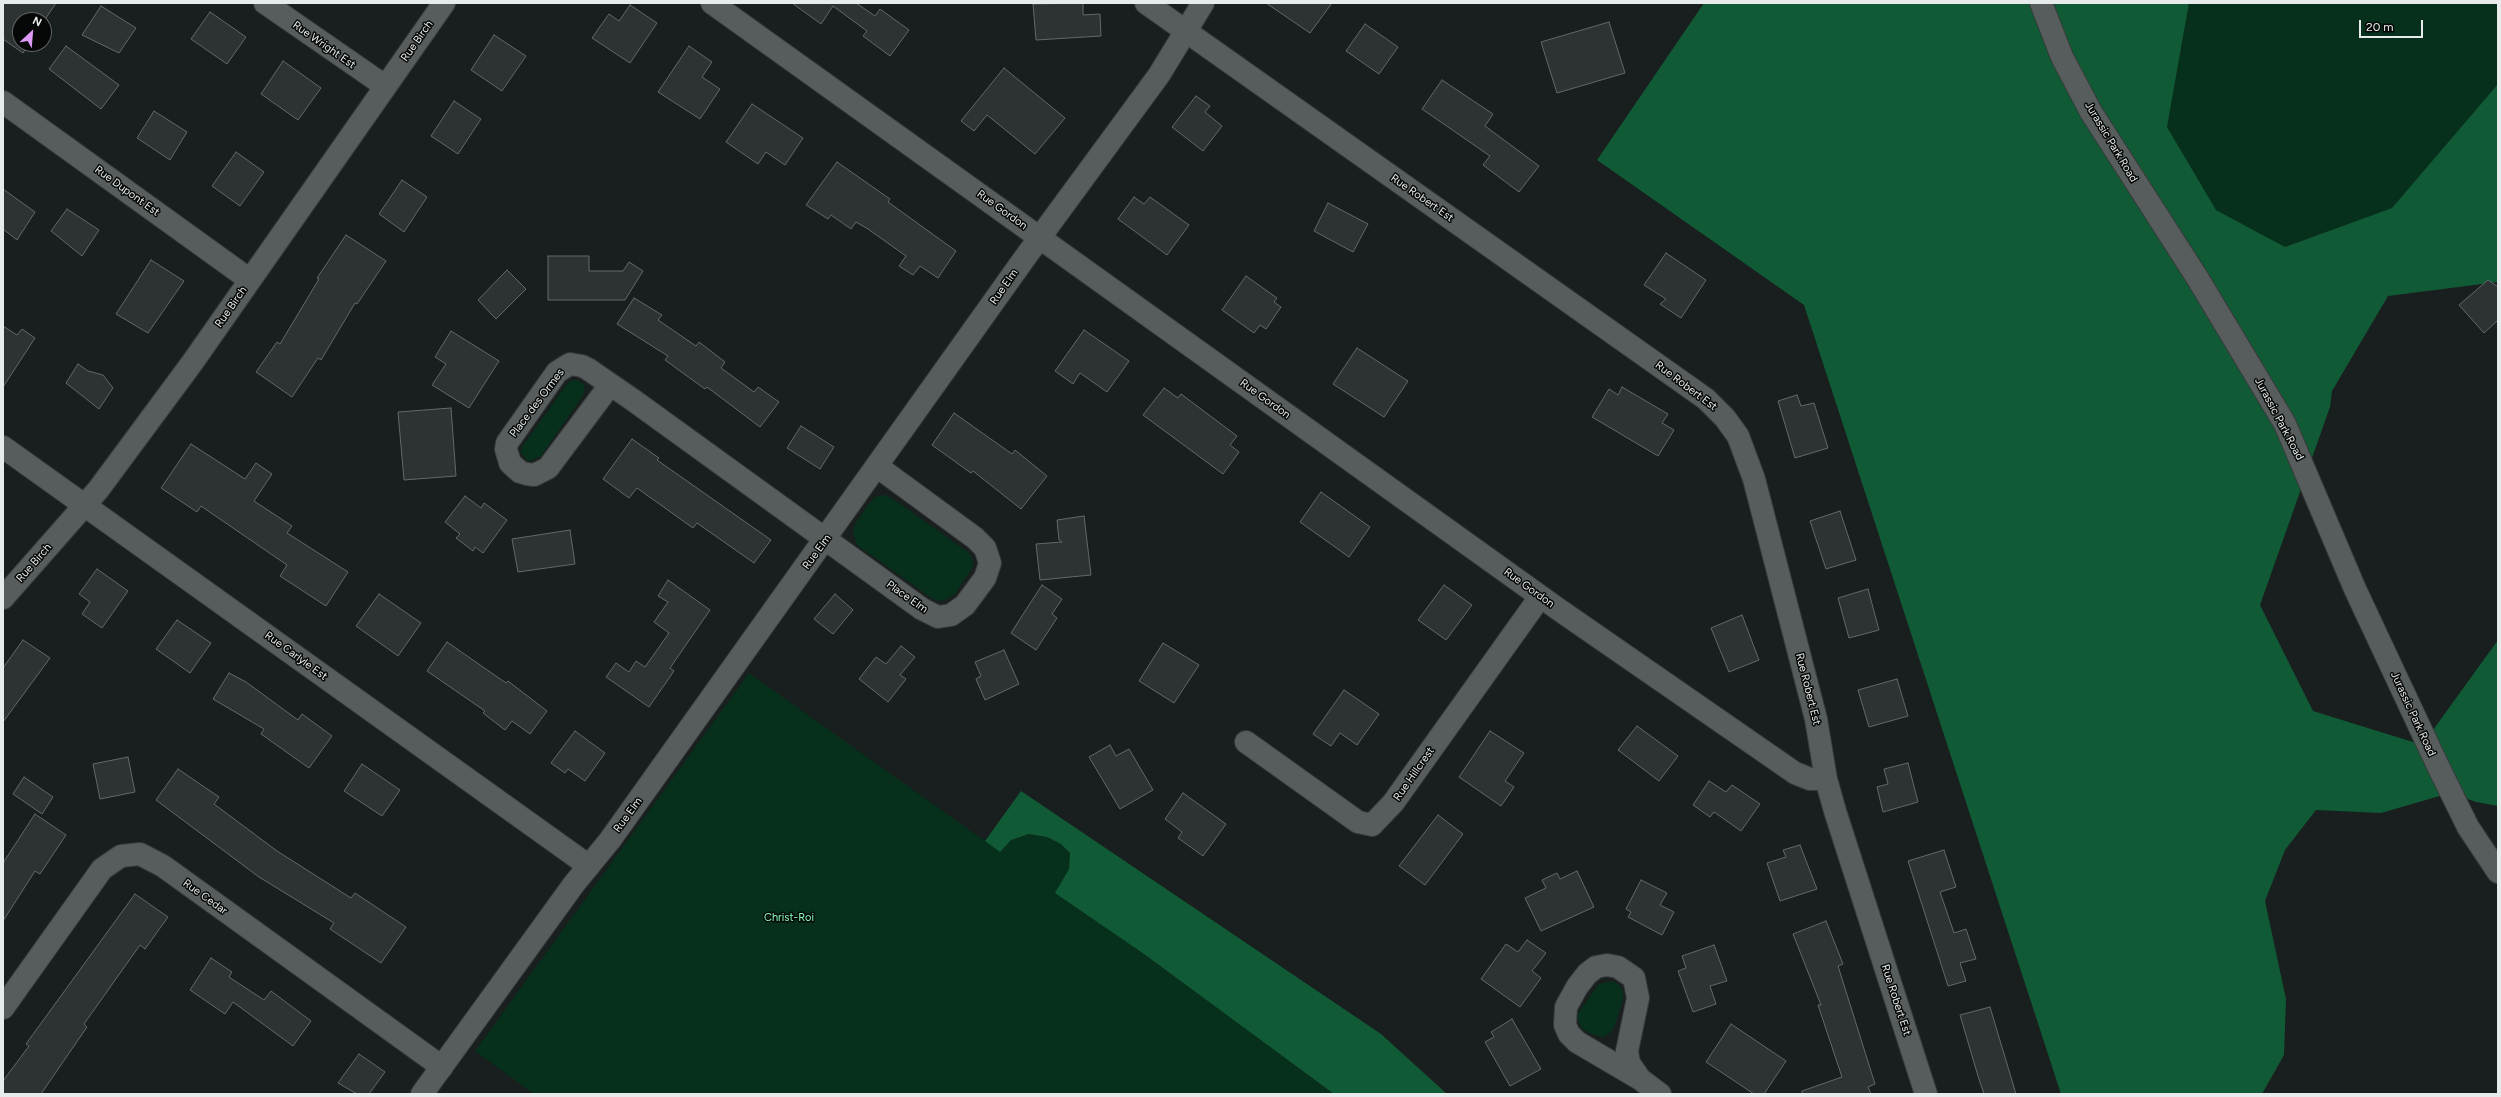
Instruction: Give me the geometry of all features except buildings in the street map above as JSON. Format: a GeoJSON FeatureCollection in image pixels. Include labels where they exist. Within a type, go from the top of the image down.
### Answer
{"type":"FeatureCollection","features":[{"type":"Feature","properties":{"kind":"street","name":"Rue Wright Est"},"geometry":{"type":"LineString","coordinates":[[264,3],[385,86]]}},
{"type":"Feature","properties":{"kind":"street","name":"Rue Birch"},"geometry":{"type":"LineString","coordinates":[[3,598],[85,505],[183,375],[444,3]]}},
{"type":"Feature","properties":{"kind":"street","name":"Rue Gordon"},"geometry":{"type":"LineString","coordinates":[[712,3],[1540,597],[1796,773],[1810,780],[1826,779]]}},
{"type":"Feature","properties":{"kind":"street","name":"Rue Robert Est"},"geometry":{"type":"LineString","coordinates":[[1146,3],[1185,32],[1700,394],[1725,418],[1738,436],[1754,479],[1816,719],[1826,779],[1926,1094]]}},
{"type":"Feature","properties":{"kind":"street","name":"Rue Elm"},"geometry":{"type":"LineString","coordinates":[[422,1094],[589,866],[610,840],[878,467],[1040,238],[1159,75],[1203,3]]}},
{"type":"Feature","properties":{"kind":"street","name":"Jurassic Park Road"},"geometry":{"type":"LineString","coordinates":[[2041,3],[2062,57],[2091,112],[2198,279],[2285,424],[2356,589],[2437,764],[2468,827],[2498,872]]}},
{"type":"Feature","properties":{"kind":"street","name":"Rue Dupont Est"},"geometry":{"type":"LineString","coordinates":[[3,102],[250,280]]}},
{"type":"Feature","properties":{"kind":"street","name":"Place des Ormes"},"geometry":{"type":"LineString","coordinates":[[610,385],[548,468],[534,475],[520,472],[510,463],[506,449],[507,443],[557,372],[564,366],[570,364],[582,366],[610,385],[826,539]]}},
{"type":"Feature","properties":{"kind":"street","name":"Rue Carlyle Est"},"geometry":{"type":"LineString","coordinates":[[3,447],[589,866]]}},
{"type":"Feature","properties":{"kind":"street","name":"Place Elm"},"geometry":{"type":"LineString","coordinates":[[826,539],[938,618],[951,615],[958,611],[975,591],[988,571],[990,563],[985,548],[971,534],[878,467]]}},
{"type":"Feature","properties":{"kind":"street","name":"Rue Hillcrest"},"geometry":{"type":"LineString","coordinates":[[1246,742],[1358,822],[1372,825],[1383,817],[1393,804],[1540,597]]}},
{"type":"Feature","properties":{"kind":"street","name":"Rue Cedar"},"geometry":{"type":"LineString","coordinates":[[3,1008],[102,869],[120,856],[140,854],[163,866],[442,1066]]}},
{"type":"Feature","properties":{"kind":"street"},"geometry":{"type":"LineString","coordinates":[[1640,1080],[1629,1064],[1627,1051],[1638,998],[1634,978],[1618,967],[1607,965],[1596,967],[1587,974],[1570,1000],[1564,1016],[1565,1025],[1569,1034],[1577,1042],[1640,1080],[1660,1094]]}},
{"type":"Feature","properties":{"kind":"green space"},"geometry":{"type":"Polygon","coordinates":[[[1704,3],[2189,3],[2167,127],[2216,210],[2285,247],[2392,208],[2498,84],[2498,282],[2388,296],[2332,391],[2330,407],[2260,605],[2313,711],[2413,742],[2433,730],[2498,640],[2498,806],[2476,802],[2450,793],[2381,813],[2316,810],[2285,850],[2265,901],[2286,999],[2284,1055],[2262,1094],[2061,1094],[1804,305],[1597,160],[1704,3]]]}},
{"type":"Feature","properties":{"kind":"green space"},"geometry":{"type":"Polygon","coordinates":[[[2189,3],[2498,3],[2498,84],[2392,208],[2285,247],[2216,210],[2167,127],[2189,3]]]}},
{"type":"Feature","properties":{"kind":"green space"},"geometry":{"type":"Polygon","coordinates":[[[572,380],[578,380],[583,384],[585,390],[582,397],[541,456],[528,461],[521,453],[522,447],[567,384],[572,380]]]}},
{"type":"Feature","properties":{"kind":"green space"},"geometry":{"type":"Polygon","coordinates":[[[883,495],[892,498],[969,553],[973,561],[972,568],[955,594],[947,599],[938,601],[930,597],[857,545],[853,532],[855,524],[875,497],[883,495]]]}},
{"type":"Feature","properties":{"kind":"green space","name":"Christ-Roi"},"geometry":{"type":"Polygon","coordinates":[[[749,673],[999,851],[1011,840],[1029,834],[1047,837],[1061,844],[1070,853],[1069,869],[1056,893],[1144,954],[1334,1094],[534,1094],[475,1051],[749,673]]]}},
{"type":"Feature","properties":{"kind":"green space"},"geometry":{"type":"Polygon","coordinates":[[[1021,791],[1381,1034],[1447,1094],[1334,1094],[1144,954],[1055,893],[1069,869],[1070,853],[1061,844],[1047,837],[1029,834],[1011,840],[1000,852],[985,841],[1021,791]]]}},
{"type":"Feature","properties":{"kind":"green space"},"geometry":{"type":"Polygon","coordinates":[[[1612,981],[1618,984],[1623,991],[1623,1000],[1613,1030],[1604,1037],[1597,1036],[1582,1029],[1577,1018],[1578,1013],[1599,984],[1612,981]]]}}]}
